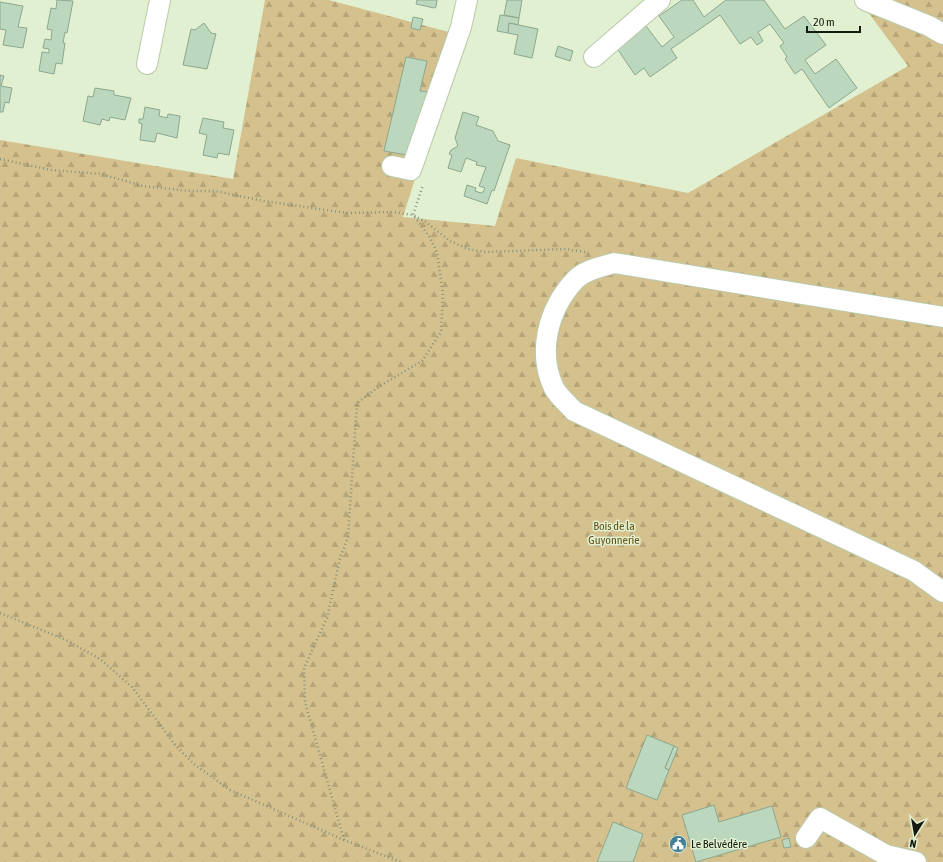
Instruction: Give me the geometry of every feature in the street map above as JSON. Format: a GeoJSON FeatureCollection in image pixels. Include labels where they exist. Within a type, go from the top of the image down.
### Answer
{"type":"FeatureCollection","features":[{"type":"Feature","properties":{"kind":"lane"},"geometry":{"type":"LineString","coordinates":[[146,64],[160,0]]}},
{"type":"Feature","properties":{"kind":"lane"},"geometry":{"type":"LineString","coordinates":[[392,166],[411,170],[461,27],[467,0]]}},
{"type":"Feature","properties":{"kind":"lane"},"geometry":{"type":"LineString","coordinates":[[594,57],[660,0]]}},
{"type":"Feature","properties":{"kind":"lane"},"geometry":{"type":"LineString","coordinates":[[864,0],[929,26],[943,34]]}},
{"type":"Feature","properties":{"kind":"lane"},"geometry":{"type":"LineString","coordinates":[[943,316],[614,263],[589,270],[575,280],[558,305],[546,336],[546,364],[554,389],[574,411],[914,571],[943,592]]}},
{"type":"Feature","properties":{"kind":"lane"},"geometry":{"type":"LineString","coordinates":[[806,838],[820,818],[886,855],[916,862]]}},
{"type":"Feature","properties":{"kind":"path"},"geometry":{"type":"LineString","coordinates":[[0,159],[51,170],[101,174],[143,186],[190,192],[215,191],[264,201],[347,213],[394,212],[412,215],[426,222],[450,240],[468,249],[485,252],[581,250],[597,258],[614,263]]}},
{"type":"Feature","properties":{"kind":"path"},"geometry":{"type":"LineString","coordinates":[[344,840],[305,702],[304,668],[327,618],[340,558],[348,537],[357,403],[380,386],[422,361],[441,332],[443,295],[437,252],[429,236],[412,215]]}},
{"type":"Feature","properties":{"kind":"path"},"geometry":{"type":"LineString","coordinates":[[0,613],[66,640],[100,659],[132,687],[176,746],[194,764],[230,790],[344,840],[401,862]]}},
{"type":"Feature","properties":{"kind":"green space","name":"Bois de la Guyonnerie"},"geometry":{"type":"Polygon","coordinates":[[[265,0],[329,0],[460,35],[403,217],[495,226],[516,158],[688,193],[908,66],[859,0],[943,0],[943,862],[0,862],[0,140],[233,179],[265,0]]]}},
{"type":"Feature","properties":{"kind":"building"},"geometry":{"type":"Polygon","coordinates":[[[57,0],[73,1],[67,33],[65,32],[63,43],[65,43],[62,64],[56,63],[54,74],[39,71],[42,52],[49,53],[49,49],[43,48],[45,39],[51,40],[52,30],[47,29],[51,8],[56,9],[57,0]]]}},
{"type":"Feature","properties":{"kind":"building"},"geometry":{"type":"Polygon","coordinates":[[[417,0],[437,0],[436,7],[434,8],[416,4],[417,0]]]}},
{"type":"Feature","properties":{"kind":"building"},"geometry":{"type":"Polygon","coordinates":[[[507,0],[522,0],[519,18],[504,15],[507,0]]]}},
{"type":"Feature","properties":{"kind":"building"},"geometry":{"type":"Polygon","coordinates":[[[682,0],[693,0],[704,17],[726,0],[764,0],[785,29],[804,16],[826,45],[805,60],[815,74],[836,59],[857,88],[829,108],[802,69],[795,74],[785,59],[787,57],[780,46],[784,43],[770,24],[758,32],[763,41],[757,45],[751,37],[740,44],[720,15],[671,49],[677,58],[650,77],[644,68],[635,75],[616,47],[646,26],[662,47],[674,37],[659,16],[682,0]]]}},
{"type":"Feature","properties":{"kind":"building"},"geometry":{"type":"Polygon","coordinates":[[[0,2],[23,6],[18,27],[27,28],[23,48],[3,45],[6,30],[0,29],[0,2]]]}},
{"type":"Feature","properties":{"kind":"building"},"geometry":{"type":"Polygon","coordinates":[[[500,15],[519,18],[518,25],[509,23],[508,33],[497,31],[500,15]]]}},
{"type":"Feature","properties":{"kind":"building"},"geometry":{"type":"Polygon","coordinates":[[[413,17],[423,19],[420,30],[411,28],[413,17]]]}},
{"type":"Feature","properties":{"kind":"building"},"geometry":{"type":"Polygon","coordinates":[[[204,23],[211,33],[216,34],[207,69],[183,65],[191,29],[195,30],[204,23]]]}},
{"type":"Feature","properties":{"kind":"building"},"geometry":{"type":"Polygon","coordinates":[[[509,23],[538,29],[532,58],[514,54],[518,35],[508,33],[509,23]]]}},
{"type":"Feature","properties":{"kind":"building"},"geometry":{"type":"Polygon","coordinates":[[[558,46],[573,51],[570,61],[555,56],[558,46]]]}},
{"type":"Feature","properties":{"kind":"building"},"geometry":{"type":"Polygon","coordinates":[[[406,57],[427,61],[420,91],[427,92],[428,97],[416,140],[411,138],[407,155],[384,151],[406,57]]]}},
{"type":"Feature","properties":{"kind":"building"},"geometry":{"type":"Polygon","coordinates":[[[0,75],[4,76],[1,86],[12,88],[9,103],[5,102],[3,112],[0,112],[0,75]]]}},
{"type":"Feature","properties":{"kind":"building"},"geometry":{"type":"Polygon","coordinates":[[[95,88],[114,91],[114,95],[131,98],[125,120],[110,117],[109,121],[102,119],[100,125],[83,121],[88,96],[93,97],[95,88]]]}},
{"type":"Feature","properties":{"kind":"building"},"geometry":{"type":"Polygon","coordinates":[[[145,107],[160,110],[159,116],[167,118],[168,114],[180,116],[177,138],[157,133],[155,142],[140,140],[142,124],[139,123],[139,119],[143,119],[145,107]]]}},
{"type":"Feature","properties":{"kind":"building"},"geometry":{"type":"Polygon","coordinates":[[[463,112],[479,117],[476,125],[493,131],[498,141],[510,145],[494,191],[492,190],[487,204],[464,196],[467,185],[476,188],[475,191],[481,193],[483,192],[485,188],[479,186],[486,167],[476,165],[477,162],[466,158],[461,172],[448,168],[452,155],[449,154],[451,150],[458,146],[455,138],[463,112]]]}},
{"type":"Feature","properties":{"kind":"building"},"geometry":{"type":"Polygon","coordinates":[[[203,118],[224,122],[223,128],[234,130],[229,155],[218,153],[217,158],[203,155],[207,135],[199,133],[203,118]]]}},
{"type":"Feature","properties":{"kind":"building"},"geometry":{"type":"Polygon","coordinates":[[[647,735],[674,746],[665,768],[669,770],[657,800],[626,788],[647,735]]]}},
{"type":"Feature","properties":{"kind":"building"},"geometry":{"type":"Polygon","coordinates":[[[674,746],[678,748],[669,770],[665,768],[674,746]]]}},
{"type":"Feature","properties":{"kind":"building"},"geometry":{"type":"Polygon","coordinates":[[[714,805],[719,822],[772,806],[781,837],[696,862],[682,815],[714,805]]]}},
{"type":"Feature","properties":{"kind":"building"},"geometry":{"type":"Polygon","coordinates":[[[613,822],[643,834],[633,862],[597,862],[613,822]]]}},
{"type":"Feature","properties":{"kind":"building"},"geometry":{"type":"Polygon","coordinates":[[[789,838],[791,847],[784,848],[782,840],[789,838]]]}},
{"type":"Feature","properties":{"kind":"place","name":"Le Belvédère"},"geometry":{"type":"Point","coordinates":[678,844]}}]}
